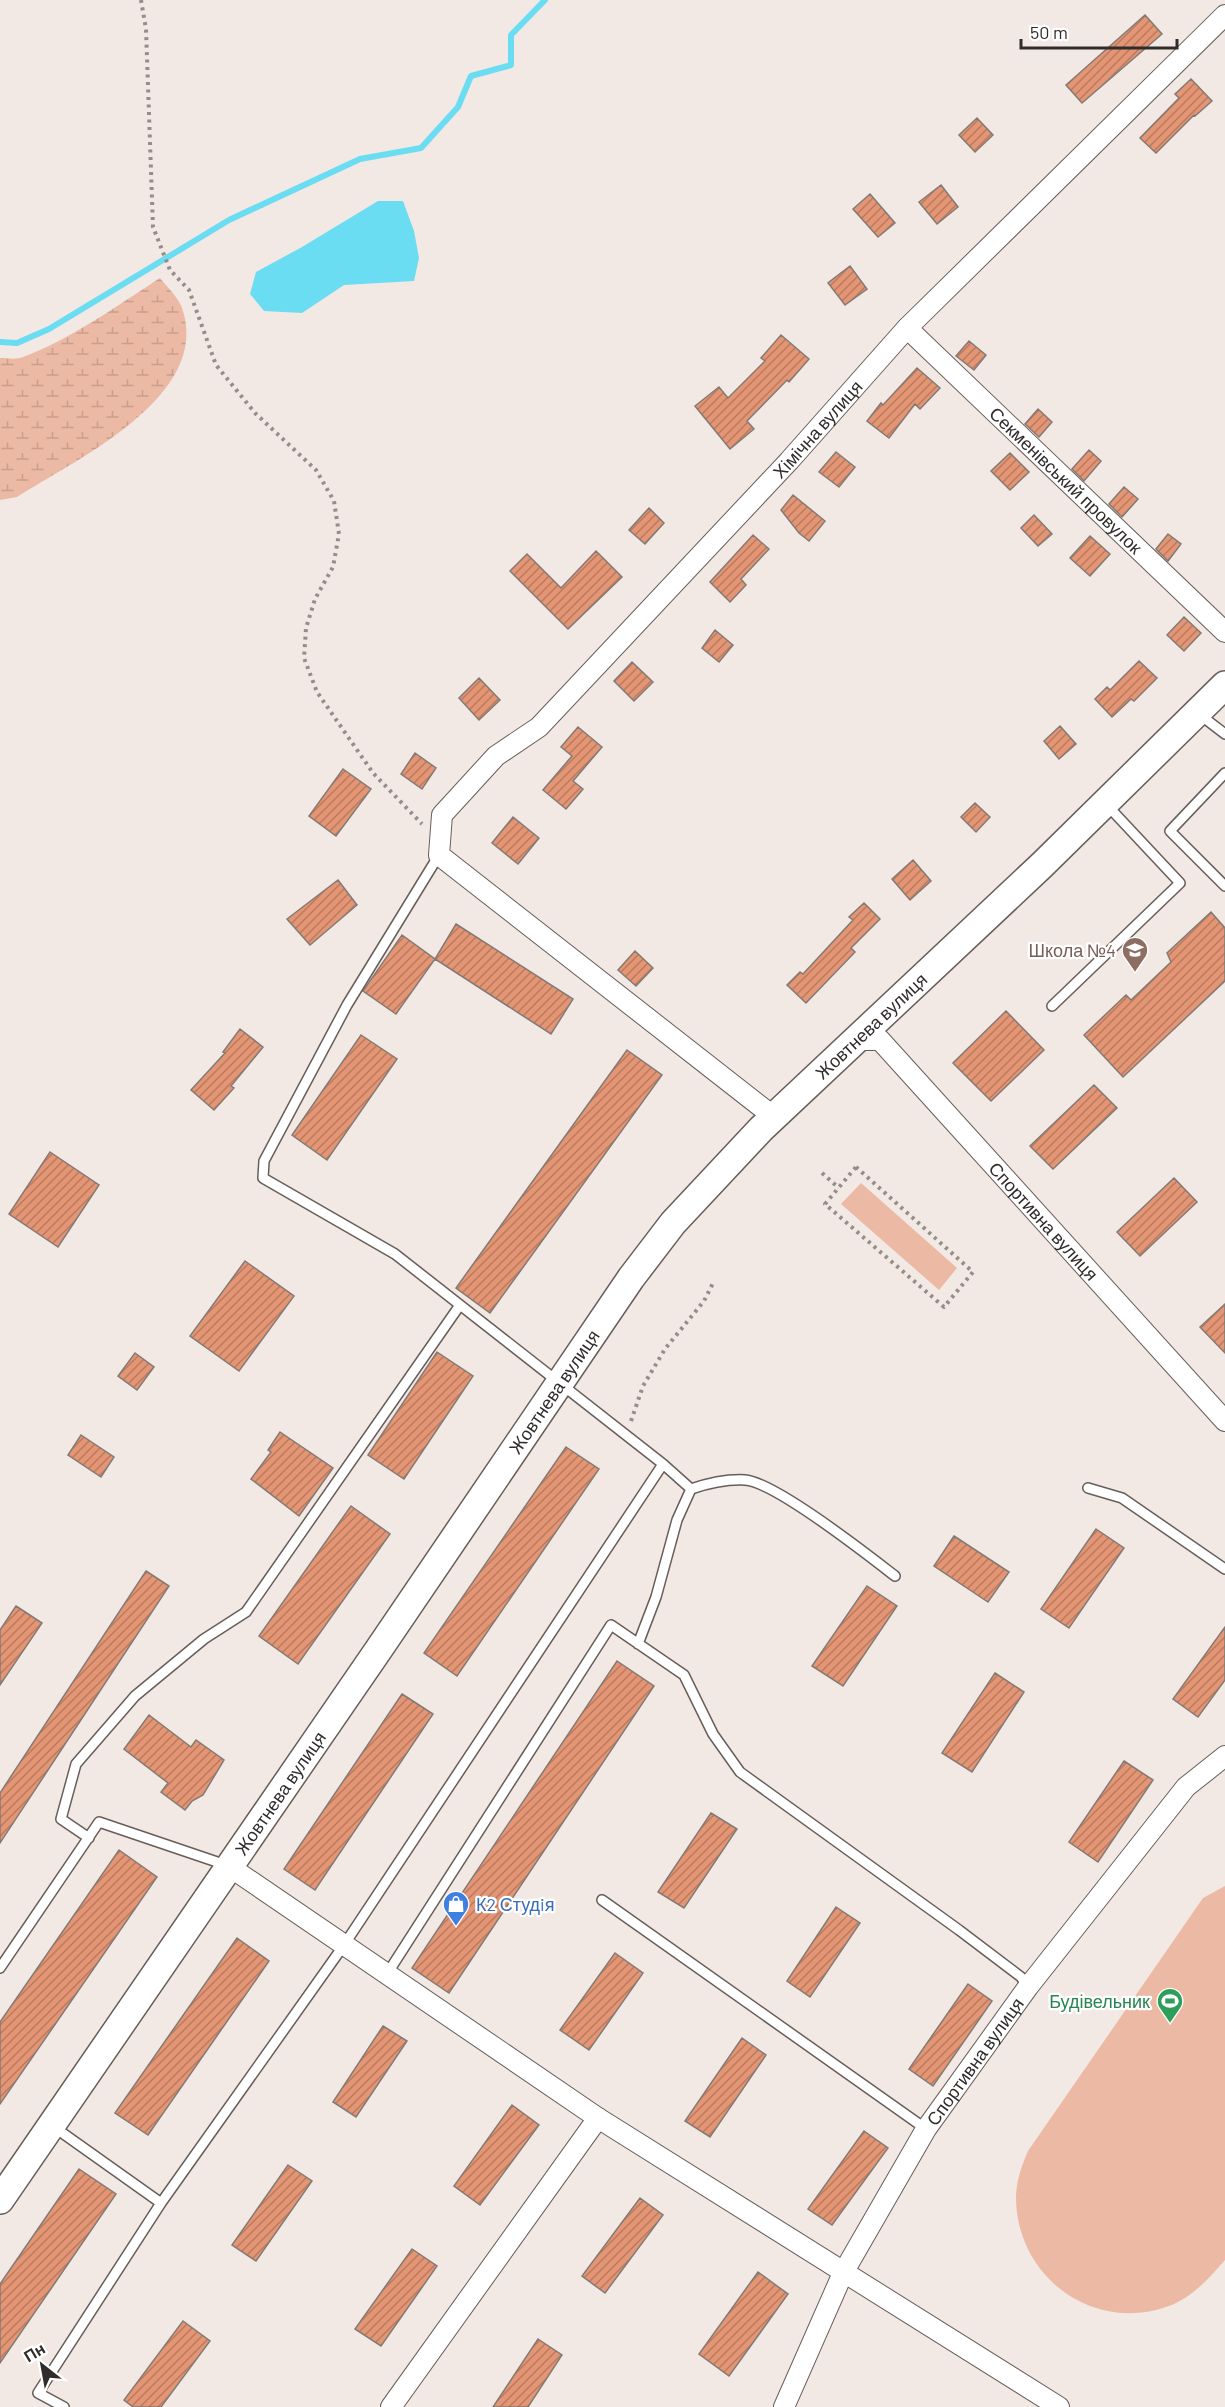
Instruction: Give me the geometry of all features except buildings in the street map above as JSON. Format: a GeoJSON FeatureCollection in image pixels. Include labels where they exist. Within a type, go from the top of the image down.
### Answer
{"type":"FeatureCollection","features":[{"type":"Feature","properties":{"kind":"main road","name":"Жовтнева вулиця"},"geometry":{"type":"LineString","coordinates":[[0,2199],[230,1867],[631,1278],[674,1223],[774,1117],[1105,803],[1225,685]]}},
{"type":"Feature","properties":{"kind":"street","name":"Хімічна вулиця"},"geometry":{"type":"LineString","coordinates":[[439,849],[442,815],[488,764],[539,727],[781,469],[907,328],[1225,15]]}},
{"type":"Feature","properties":{"kind":"street","name":"Секменівський провулок"},"geometry":{"type":"LineString","coordinates":[[907,328],[1225,632]]}},
{"type":"Feature","properties":{"kind":"street"},"geometry":{"type":"LineString","coordinates":[[439,849],[774,1117]]}},
{"type":"Feature","properties":{"kind":"street","name":"Спортивна вулиця"},"geometry":{"type":"LineString","coordinates":[[854,1040],[880,1040],[1225,1421]]}},
{"type":"Feature","properties":{"kind":"street","name":"Спортивна вулиця"},"geometry":{"type":"LineString","coordinates":[[784,2407],[843,2273],[926,2129],[1028,1987],[1186,1787],[1225,1756]]}},
{"type":"Feature","properties":{"kind":"street"},"geometry":{"type":"LineString","coordinates":[[230,1867],[598,2118],[1059,2407]]}},
{"type":"Feature","properties":{"kind":"street"},"geometry":{"type":"LineString","coordinates":[[391,2407],[598,2118]]}},
{"type":"Feature","properties":{"kind":"lane"},"geometry":{"type":"LineString","coordinates":[[1197,712],[1225,734]]}},
{"type":"Feature","properties":{"kind":"lane"},"geometry":{"type":"LineString","coordinates":[[1225,772],[1170,831],[1225,886]]}},
{"type":"Feature","properties":{"kind":"lane"},"geometry":{"type":"LineString","coordinates":[[1052,1006],[1180,883],[1105,803]]}},
{"type":"Feature","properties":{"kind":"lane"},"geometry":{"type":"LineString","coordinates":[[439,849],[347,1005],[264,1161],[263,1178],[395,1254],[626,1434],[691,1489]]}},
{"type":"Feature","properties":{"kind":"lane"},"geometry":{"type":"LineString","coordinates":[[89,1838],[61,1819],[76,1764],[135,1696],[204,1639],[246,1612],[460,1305]]}},
{"type":"Feature","properties":{"kind":"lane"},"geometry":{"type":"LineString","coordinates":[[64,2407],[38,2393],[161,2203],[344,1945],[663,1464]]}},
{"type":"Feature","properties":{"kind":"lane"},"geometry":{"type":"LineString","coordinates":[[638,1644],[656,1596],[677,1520],[691,1489],[715,1481],[747,1480],[771,1490],[828,1526],[895,1576]]}},
{"type":"Feature","properties":{"kind":"lane"},"geometry":{"type":"LineString","coordinates":[[1088,1488],[1122,1498],[1225,1569]]}},
{"type":"Feature","properties":{"kind":"lane"},"geometry":{"type":"LineString","coordinates":[[387,1974],[611,1625],[684,1675],[713,1734],[740,1772],[959,1930],[1021,1977],[1028,1987]]}},
{"type":"Feature","properties":{"kind":"lane"},"geometry":{"type":"LineString","coordinates":[[0,1968],[99,1822],[230,1867]]}},
{"type":"Feature","properties":{"kind":"lane"},"geometry":{"type":"LineString","coordinates":[[602,1900],[926,2129]]}},
{"type":"Feature","properties":{"kind":"lane"},"geometry":{"type":"LineString","coordinates":[[52,2125],[161,2203]]}},
{"type":"Feature","properties":{"kind":"path"},"geometry":{"type":"LineString","coordinates":[[141,0],[146,30],[153,227],[160,247],[170,270],[189,290],[216,365],[255,413],[316,470],[334,501],[339,534],[333,567],[315,598],[306,628],[304,658],[317,692],[373,773],[439,849]]}},
{"type":"Feature","properties":{"kind":"path"},"geometry":{"type":"LineString","coordinates":[[856,1167],[973,1272],[944,1306],[825,1204],[839,1188],[856,1167]]}},
{"type":"Feature","properties":{"kind":"path"},"geometry":{"type":"LineString","coordinates":[[822,1173],[839,1188]]}},
{"type":"Feature","properties":{"kind":"path"},"geometry":{"type":"LineString","coordinates":[[626,1434],[643,1386],[664,1349],[704,1301],[714,1281]]}},
{"type":"Feature","properties":{"kind":"green space"},"geometry":{"type":"Polygon","coordinates":[[[160,278],[182,308],[186,340],[177,369],[159,397],[133,422],[103,444],[17,497],[0,500],[0,358],[20,358],[58,342],[160,278]]]}},
{"type":"Feature","properties":{"kind":"green space"},"geometry":{"type":"Polygon","coordinates":[[[861,1183],[957,1268],[939,1290],[841,1204],[861,1183]]]}},
{"type":"Feature","properties":{"kind":"green space","name":"Будівельник"},"geometry":{"type":"Polygon","coordinates":[[[1225,1886],[1225,2260],[1193,2292],[1169,2306],[1140,2313],[1112,2312],[1086,2305],[1063,2291],[1044,2273],[1029,2250],[1019,2224],[1016,2195],[1022,2167],[1028,2151],[1203,1898],[1225,1886]]]}},
{"type":"Feature","properties":{"kind":"water"},"geometry":{"type":"Polygon","coordinates":[[[378,201],[403,201],[414,231],[419,258],[414,281],[344,285],[302,313],[264,311],[250,294],[256,272],[378,201]]]}},
{"type":"Feature","properties":{"kind":"waterway"},"geometry":{"type":"LineString","coordinates":[[0,342],[17,343],[49,329],[229,220],[360,159],[421,148],[458,107],[471,76],[511,65],[511,35],[545,0]]}},
{"type":"Feature","properties":{"kind":"place","name":"Школа №4"},"geometry":{"type":"Point","coordinates":[1135,973]}},
{"type":"Feature","properties":{"kind":"place","name":"К2 Студiя"},"geometry":{"type":"Point","coordinates":[456,1927]}},
{"type":"Feature","properties":{"kind":"place","name":"Будівельник"},"geometry":{"type":"Point","coordinates":[1170,2024]}}]}
